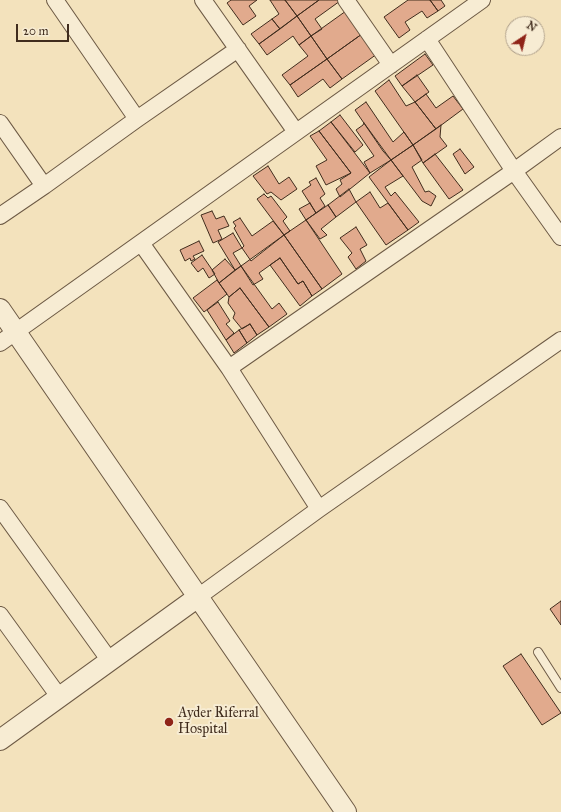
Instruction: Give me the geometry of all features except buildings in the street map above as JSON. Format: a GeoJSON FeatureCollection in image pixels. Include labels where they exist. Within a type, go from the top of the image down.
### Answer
{"type":"FeatureCollection","features":[{"type":"Feature","properties":{"kind":"street"},"geometry":{"type":"LineString","coordinates":[[55,0],[137,119]]}},
{"type":"Feature","properties":{"kind":"street"},"geometry":{"type":"LineString","coordinates":[[203,0],[296,132]]}},
{"type":"Feature","properties":{"kind":"street"},"geometry":{"type":"LineString","coordinates":[[346,0],[391,65]]}},
{"type":"Feature","properties":{"kind":"street"},"geometry":{"type":"LineString","coordinates":[[0,343],[482,0]]}},
{"type":"Feature","properties":{"kind":"street"},"geometry":{"type":"LineString","coordinates":[[427,39],[514,171],[561,237]]}},
{"type":"Feature","properties":{"kind":"street"},"geometry":{"type":"LineString","coordinates":[[0,216],[238,49]]}},
{"type":"Feature","properties":{"kind":"street"},"geometry":{"type":"LineString","coordinates":[[0,123],[44,186]]}},
{"type":"Feature","properties":{"kind":"street"},"geometry":{"type":"LineString","coordinates":[[229,368],[561,137]]}},
{"type":"Feature","properties":{"kind":"street"},"geometry":{"type":"LineString","coordinates":[[141,243],[229,368],[319,510]]}},
{"type":"Feature","properties":{"kind":"street"},"geometry":{"type":"LineString","coordinates":[[0,309],[346,812]]}},
{"type":"Feature","properties":{"kind":"street"},"geometry":{"type":"LineString","coordinates":[[0,740],[319,510],[561,340]]}},
{"type":"Feature","properties":{"kind":"street"},"geometry":{"type":"LineString","coordinates":[[0,508],[110,661]]}},
{"type":"Feature","properties":{"kind":"street"},"geometry":{"type":"LineString","coordinates":[[0,615],[60,698]]}},
{"type":"Feature","properties":{"kind":"lane"},"geometry":{"type":"LineString","coordinates":[[538,652],[561,688]]}},
{"type":"Feature","properties":{"kind":"place","name":"Ayder Riferral Hospital"},"geometry":{"type":"Point","coordinates":[169,722]}}]}
